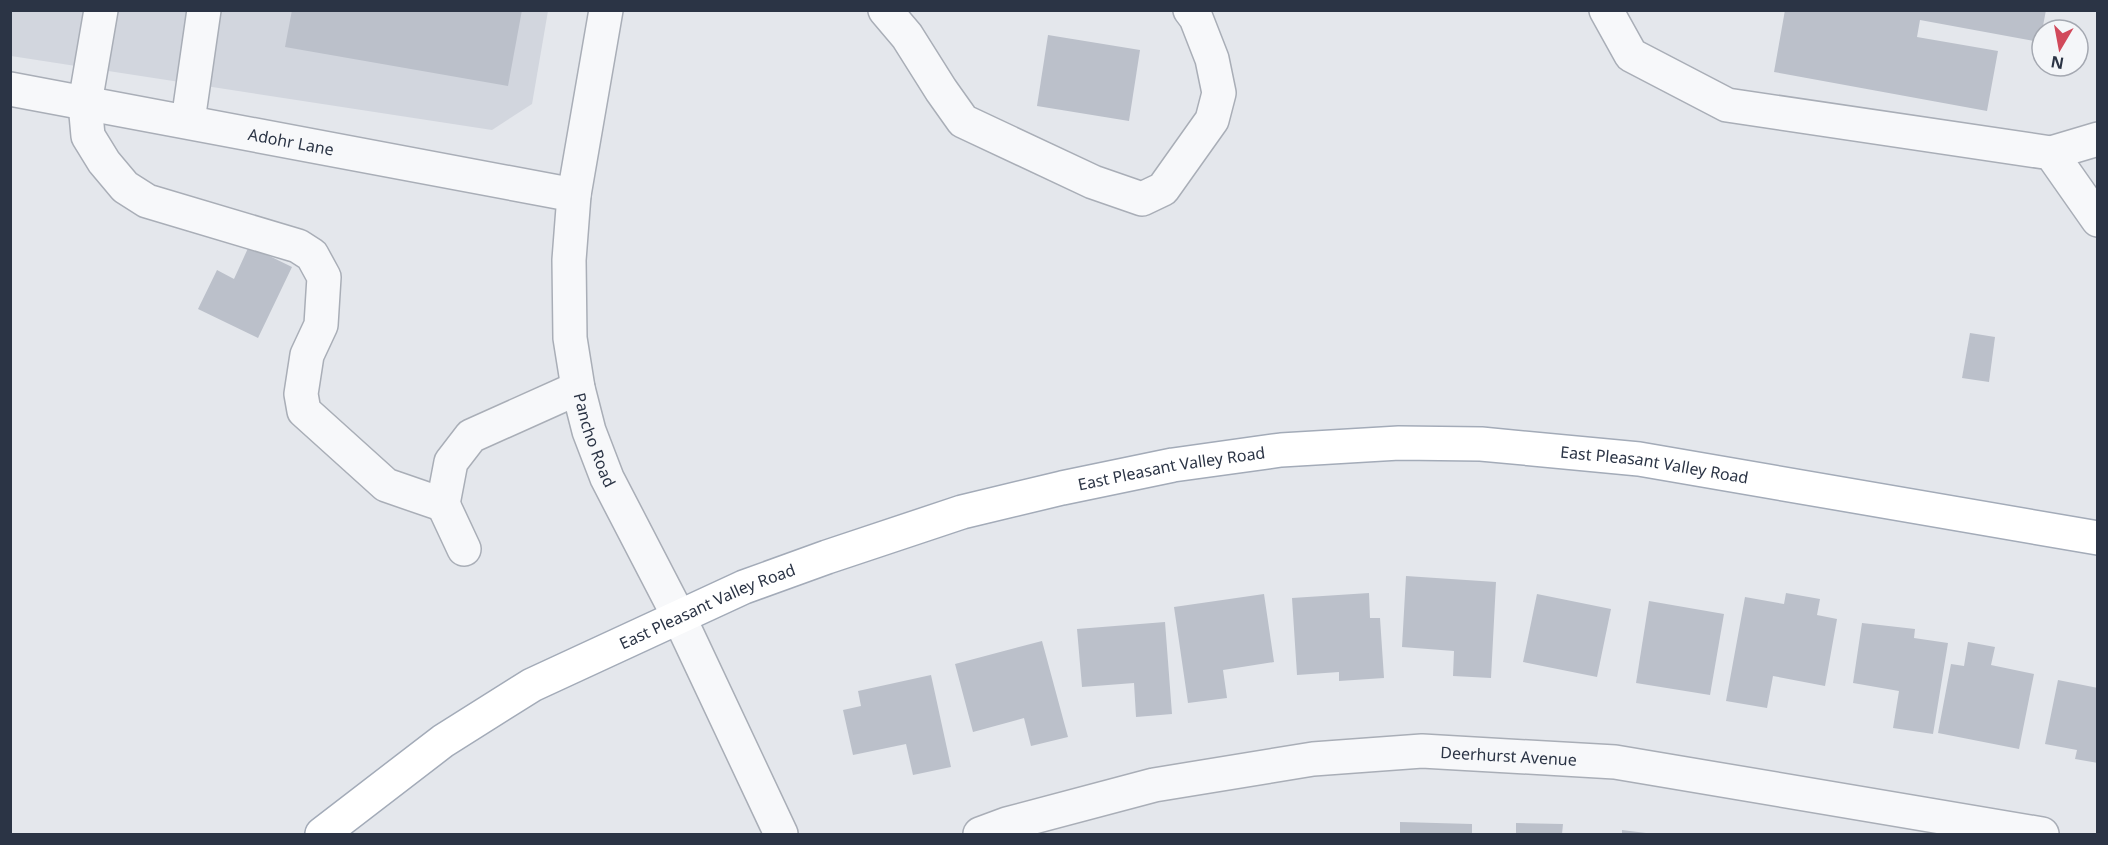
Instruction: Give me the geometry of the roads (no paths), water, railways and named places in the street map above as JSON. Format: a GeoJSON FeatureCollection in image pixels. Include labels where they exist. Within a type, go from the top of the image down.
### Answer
{"type":"FeatureCollection","features":[{"type":"Feature","properties":{"kind":"main road","name":"East Pleasant Valley Road"},"geometry":{"type":"LineString","coordinates":[[322,834],[443,741],[532,685],[744,587],[962,512],[1173,465],[1281,450],[1399,443],[1481,444],[1639,459],[2097,538]]}},
{"type":"Feature","properties":{"kind":"street"},"geometry":{"type":"LineString","coordinates":[[101,10],[85,103],[88,136],[104,162],[125,187],[147,201],[298,246],[312,255],[324,277],[321,325],[307,355],[301,394],[304,411],[386,485],[444,505]]}},
{"type":"Feature","properties":{"kind":"street"},"geometry":{"type":"LineString","coordinates":[[188,121],[204,10]]}},
{"type":"Feature","properties":{"kind":"street","name":"Pancho Road"},"geometry":{"type":"LineString","coordinates":[[606,10],[574,195],[569,260],[570,338],[578,388],[589,431],[607,478],[679,617],[781,834]]}},
{"type":"Feature","properties":{"kind":"street"},"geometry":{"type":"LineString","coordinates":[[885,10],[908,36],[963,121],[1093,182],[1142,200],[1163,189],[1212,120],[1219,93],[1212,59],[1196,18],[1190,10]]}},
{"type":"Feature","properties":{"kind":"street"},"geometry":{"type":"LineString","coordinates":[[1606,10],[1631,55],[1727,105],[2051,153],[2097,140]]}},
{"type":"Feature","properties":{"kind":"street","name":"Adohr Lane"},"geometry":{"type":"LineString","coordinates":[[10,88],[574,195]]}},
{"type":"Feature","properties":{"kind":"street"},"geometry":{"type":"LineString","coordinates":[[2051,153],[2097,220]]}},
{"type":"Feature","properties":{"kind":"street"},"geometry":{"type":"LineString","coordinates":[[464,549],[444,505],[451,462],[471,436],[578,388]]}},
{"type":"Feature","properties":{"kind":"street","name":"Deerhurst Avenue"},"geometry":{"type":"LineString","coordinates":[[980,834],[1007,824],[1154,785],[1313,759],[1422,751],[1615,762],[2042,834]]}}]}
